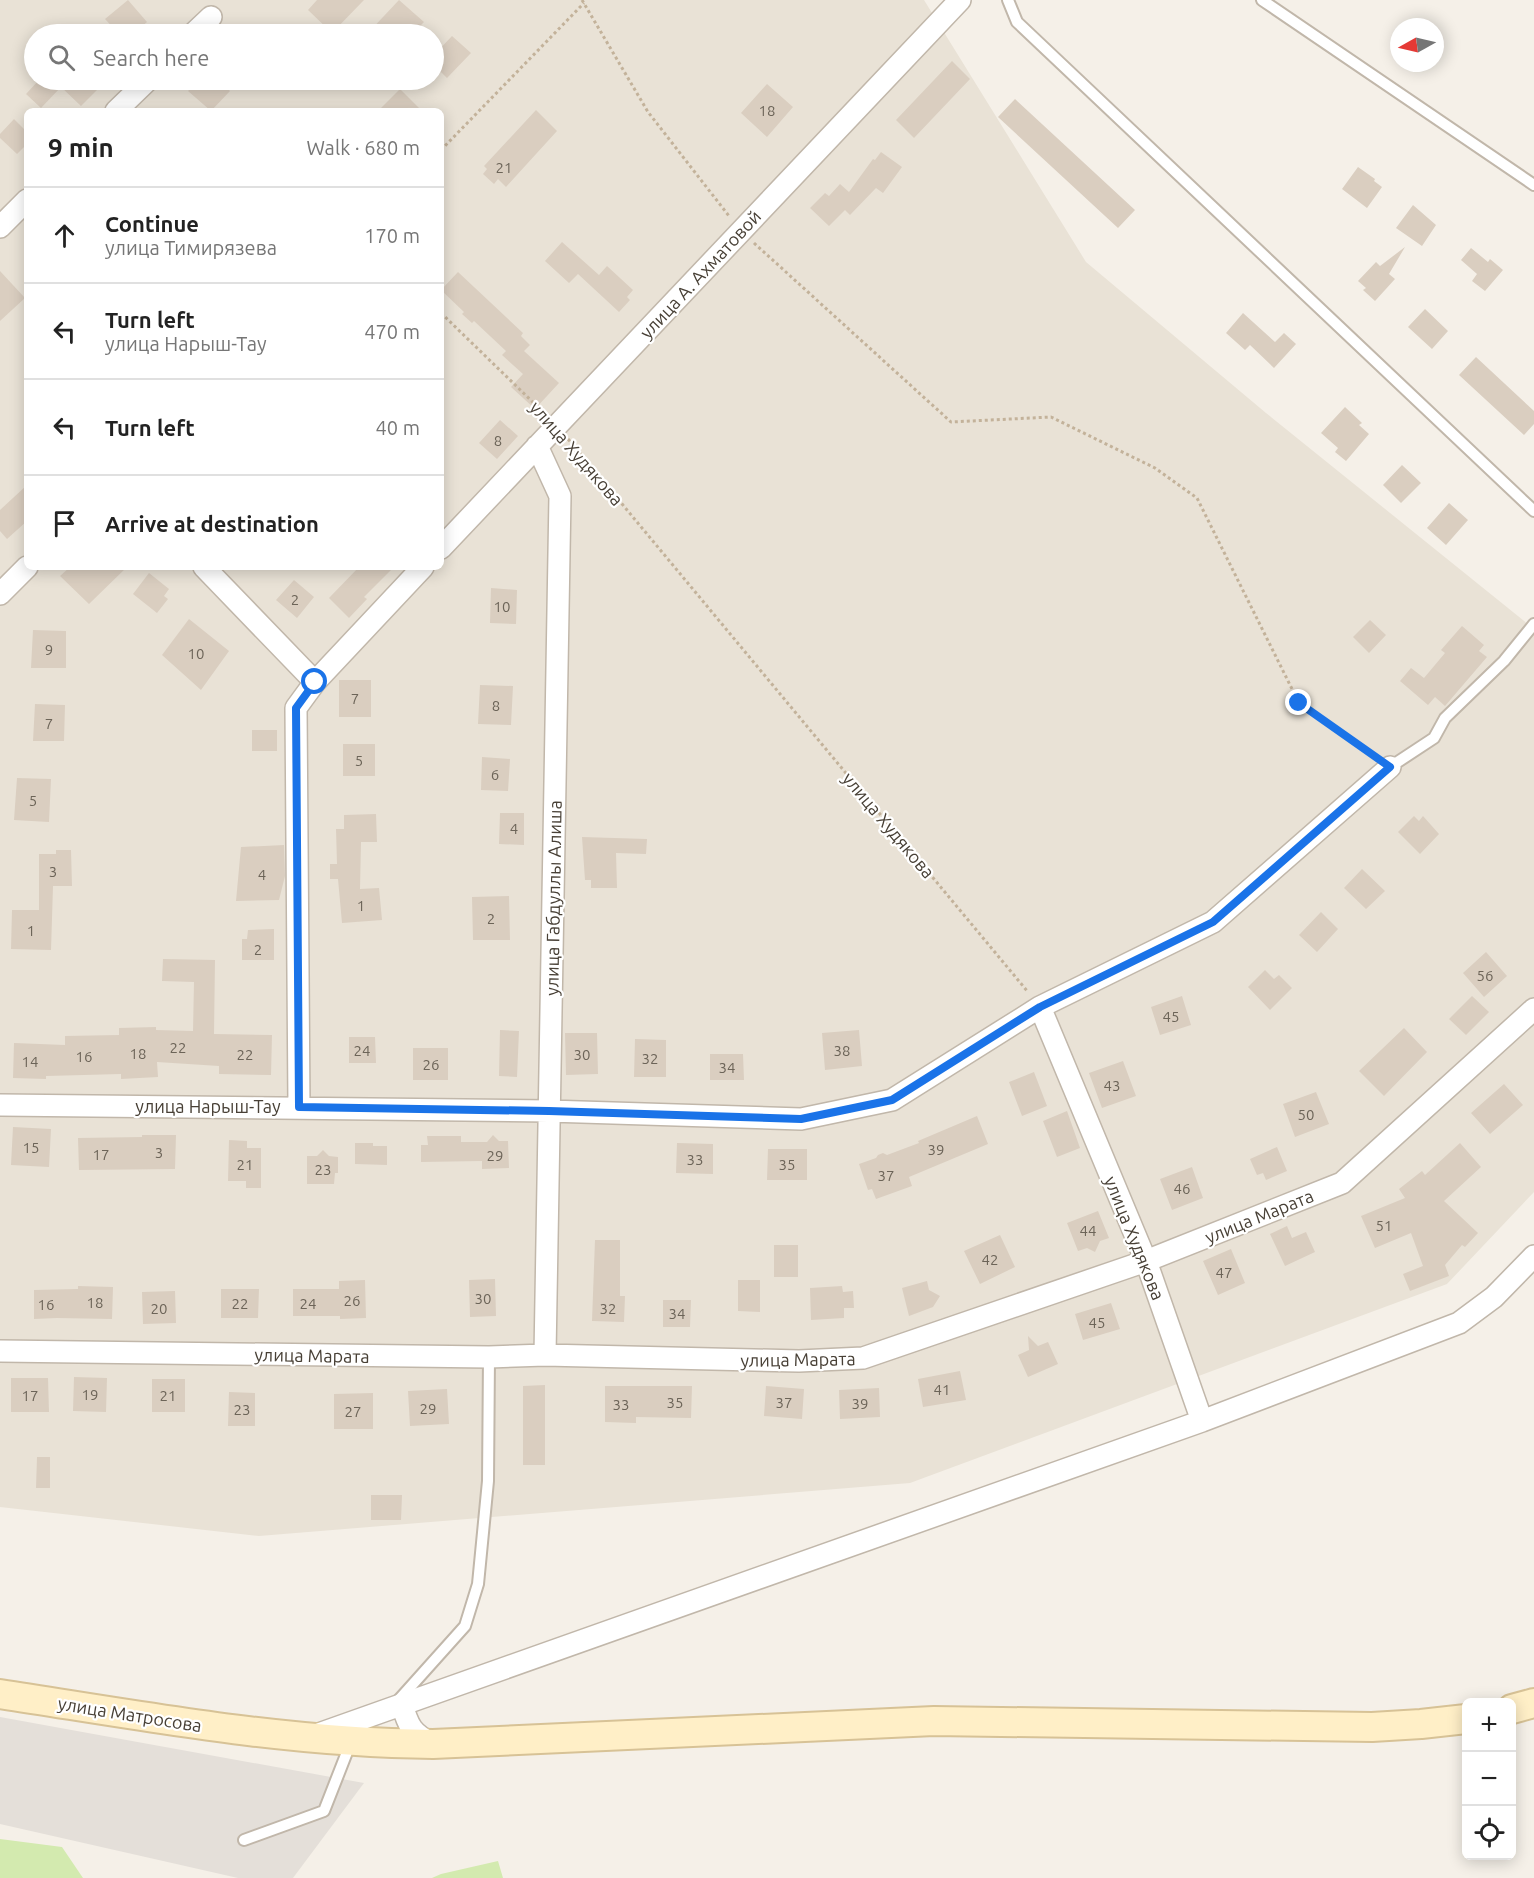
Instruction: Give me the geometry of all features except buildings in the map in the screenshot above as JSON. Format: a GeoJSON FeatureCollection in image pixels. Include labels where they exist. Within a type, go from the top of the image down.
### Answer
{"type":"FeatureCollection","features":[{"type":"Feature","properties":{"kind":"main road","name":"улица Матросова"},"geometry":{"type":"LineString","coordinates":[[0,1694],[260,1734],[351,1742],[433,1744],[934,1721],[1372,1726],[1462,1720]]}},
{"type":"Feature","properties":{"kind":"main road"},"geometry":{"type":"LineString","coordinates":[[1516,1708],[1534,1703]]}},
{"type":"Feature","properties":{"kind":"street","name":"улица А. Ахматовой"},"geometry":{"type":"LineString","coordinates":[[444,545],[960,0]]}},
{"type":"Feature","properties":{"kind":"street"},"geometry":{"type":"LineString","coordinates":[[204,24],[211,17]]}},
{"type":"Feature","properties":{"kind":"street"},"geometry":{"type":"LineString","coordinates":[[119,108],[138,90]]}},
{"type":"Feature","properties":{"kind":"street"},"geometry":{"type":"LineString","coordinates":[[0,227],[24,203]]}},
{"type":"Feature","properties":{"kind":"street","name":"улица Габдуллы Алиша"},"geometry":{"type":"LineString","coordinates":[[537,446],[561,496],[545,1355]]}},
{"type":"Feature","properties":{"kind":"street"},"geometry":{"type":"LineString","coordinates":[[0,594],[24,570]]}},
{"type":"Feature","properties":{"kind":"street"},"geometry":{"type":"LineString","coordinates":[[207,570],[315,682]]}},
{"type":"Feature","properties":{"kind":"street"},"geometry":{"type":"LineString","coordinates":[[299,1107],[296,708],[315,682],[420,570]]}},
{"type":"Feature","properties":{"kind":"street","name":"улица Нарыш-Тау"},"geometry":{"type":"LineString","coordinates":[[0,1105],[549,1111],[801,1119],[892,1100],[1040,1007],[1213,922],[1390,767]]}},
{"type":"Feature","properties":{"kind":"street","name":"улица Худякова"},"geometry":{"type":"LineString","coordinates":[[1040,1007],[1146,1261],[1202,1421]]}},
{"type":"Feature","properties":{"kind":"street","name":"улица Марата"},"geometry":{"type":"LineString","coordinates":[[0,1351],[489,1357],[545,1355],[799,1361],[863,1358],[1146,1261],[1342,1183],[1534,1009]]}},
{"type":"Feature","properties":{"kind":"street"},"geometry":{"type":"LineString","coordinates":[[307,1738],[1202,1421],[1459,1323],[1494,1297],[1534,1256]]}},
{"type":"Feature","properties":{"kind":"street"},"geometry":{"type":"LineString","coordinates":[[396,1706],[418,1737],[433,1744]]}},
{"type":"Feature","properties":{"kind":"lane"},"geometry":{"type":"LineString","coordinates":[[1008,0],[1017,22],[1534,511]]}},
{"type":"Feature","properties":{"kind":"lane"},"geometry":{"type":"LineString","coordinates":[[1262,0],[1534,185]]}},
{"type":"Feature","properties":{"kind":"lane"},"geometry":{"type":"LineString","coordinates":[[1390,767],[1434,738],[1445,718],[1504,661],[1534,624]]}},
{"type":"Feature","properties":{"kind":"lane"},"geometry":{"type":"LineString","coordinates":[[396,1706],[465,1626],[478,1584],[489,1481],[489,1357]]}},
{"type":"Feature","properties":{"kind":"lane"},"geometry":{"type":"LineString","coordinates":[[244,1840],[324,1811],[351,1742]]}},
{"type":"Feature","properties":{"kind":"path"},"geometry":{"type":"LineString","coordinates":[[444,147],[583,2],[648,112],[741,231],[951,422],[1051,417],[1155,468],[1197,498],[1299,703],[1390,767]]}},
{"type":"Feature","properties":{"kind":"path","name":"улица Худякова"},"geometry":{"type":"LineString","coordinates":[[444,316],[557,425],[1040,1007]]}},
{"type":"Feature","properties":{"kind":"shaded area"},"geometry":{"type":"Polygon","coordinates":[[[0,0],[924,0],[1086,262],[1266,413],[1534,629],[1534,1192],[1447,1284],[910,1483],[259,1536],[0,1507],[0,0]]]}},
{"type":"Feature","properties":{"kind":"shaded area"},"geometry":{"type":"Polygon","coordinates":[[[0,1717],[364,1783],[293,1878],[238,1878],[0,1824],[0,1717]]]}},
{"type":"Feature","properties":{"kind":"green space"},"geometry":{"type":"Polygon","coordinates":[[[0,1839],[62,1847],[83,1878],[0,1878],[0,1839]]]}},
{"type":"Feature","properties":{"kind":"green space"},"geometry":{"type":"Polygon","coordinates":[[[498,1861],[503,1878],[432,1878],[441,1874],[498,1861]]]}},
{"type":"Feature","properties":{"kind":"route"},"geometry":{"type":"LineString","coordinates":[[315,682],[296,708],[299,1107],[549,1111],[801,1119],[892,1100],[1040,1007],[1213,922],[1390,767],[1299,703]]}}]}
